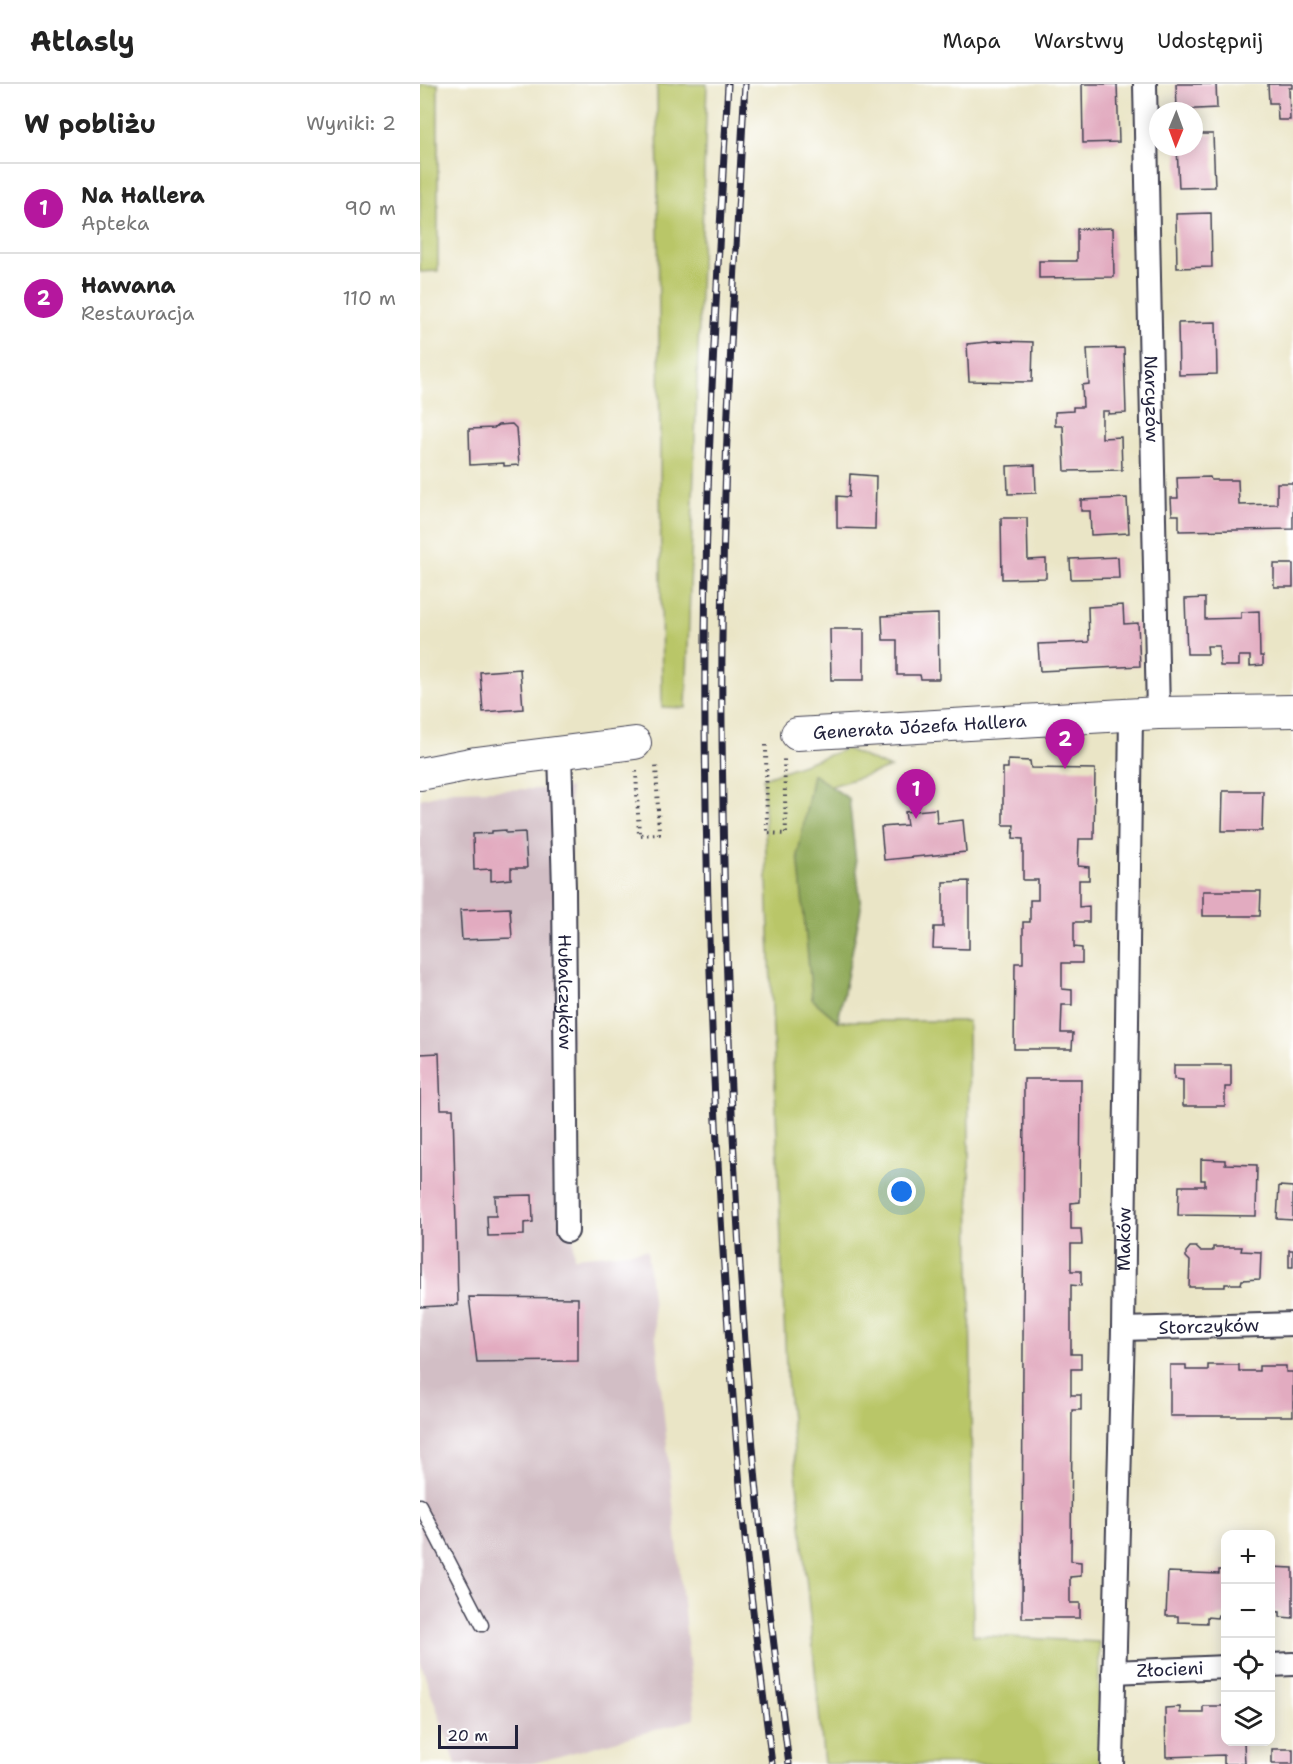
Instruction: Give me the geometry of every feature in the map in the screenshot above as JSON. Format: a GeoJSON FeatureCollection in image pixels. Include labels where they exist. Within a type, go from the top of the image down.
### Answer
{"type":"FeatureCollection","features":[{"type":"Feature","properties":{"kind":"street","name":"Narcyzów"},"geometry":{"type":"LineString","coordinates":[[1145,84],[1145,714]]}},
{"type":"Feature","properties":{"kind":"street","name":"Generała Józefa Hallera"},"geometry":{"type":"LineString","coordinates":[[790,743],[1145,714],[1293,711]]}},
{"type":"Feature","properties":{"kind":"street","name":"Maków"},"geometry":{"type":"LineString","coordinates":[[1112,1764],[1123,1329],[1145,714]]}},
{"type":"Feature","properties":{"kind":"street"},"geometry":{"type":"LineString","coordinates":[[420,774],[476,763],[560,752],[645,753]]}},
{"type":"Feature","properties":{"kind":"street","name":"Hubalczyków"},"geometry":{"type":"LineString","coordinates":[[560,752],[564,889],[567,1231]]}},
{"type":"Feature","properties":{"kind":"street","name":"Storczyków"},"geometry":{"type":"LineString","coordinates":[[1123,1329],[1293,1324]]}},
{"type":"Feature","properties":{"kind":"street"},"geometry":{"type":"LineString","coordinates":[[1275,1665],[1293,1664]]}},
{"type":"Feature","properties":{"kind":"street","name":"Złocieni"},"geometry":{"type":"LineString","coordinates":[[1114,1672],[1221,1667]]}},
{"type":"Feature","properties":{"kind":"lane"},"geometry":{"type":"LineString","coordinates":[[420,1504],[482,1625]]}},
{"type":"Feature","properties":{"kind":"path"},"geometry":{"type":"LineString","coordinates":[[766,745],[767,833],[786,834],[790,743]]}},
{"type":"Feature","properties":{"kind":"path"},"geometry":{"type":"LineString","coordinates":[[645,753],[659,834],[639,835],[645,753]]}},
{"type":"Feature","properties":{"kind":"shaded area"},"geometry":{"type":"Polygon","coordinates":[[[570,788],[574,1257],[647,1250],[695,1719],[531,1764],[456,1764],[420,1661],[420,799],[452,791],[570,788]]]}},
{"type":"Feature","properties":{"kind":"green space"},"geometry":{"type":"Polygon","coordinates":[[[420,84],[438,84],[438,271],[420,272],[420,84]]]}},
{"type":"Feature","properties":{"kind":"green space"},"geometry":{"type":"Polygon","coordinates":[[[657,84],[707,84],[686,708],[662,707],[657,84]]]}},
{"type":"Feature","properties":{"kind":"green space"},"geometry":{"type":"Polygon","coordinates":[[[846,749],[890,768],[825,788],[838,1021],[968,1021],[973,1635],[1099,1642],[1099,1764],[824,1764],[786,1368],[763,778],[846,749]]]}},
{"type":"Feature","properties":{"kind":"green space"},"geometry":{"type":"Polygon","coordinates":[[[813,774],[849,799],[861,908],[838,1021],[812,999],[798,854],[813,774]]]}},
{"type":"Feature","properties":{"kind":"building"},"geometry":{"type":"Polygon","coordinates":[[[1082,84],[1117,84],[1119,142],[1083,143],[1082,84]]]}},
{"type":"Feature","properties":{"kind":"building"},"geometry":{"type":"Polygon","coordinates":[[[1176,84],[1216,84],[1217,108],[1203,109],[1203,102],[1177,102],[1176,84]]]}},
{"type":"Feature","properties":{"kind":"building"},"geometry":{"type":"Polygon","coordinates":[[[1268,84],[1292,84],[1292,88],[1289,88],[1290,120],[1278,120],[1277,103],[1269,103],[1268,84]]]}},
{"type":"Feature","properties":{"kind":"building"},"geometry":{"type":"Polygon","coordinates":[[[1203,134],[1213,134],[1215,187],[1179,188],[1177,156],[1203,156],[1203,134]]]}},
{"type":"Feature","properties":{"kind":"building"},"geometry":{"type":"Polygon","coordinates":[[[1211,213],[1212,267],[1177,268],[1176,214],[1211,213]]]}},
{"type":"Feature","properties":{"kind":"building"},"geometry":{"type":"Polygon","coordinates":[[[1113,228],[1114,277],[1039,278],[1039,261],[1077,261],[1077,229],[1113,228]]]}},
{"type":"Feature","properties":{"kind":"building"},"geometry":{"type":"Polygon","coordinates":[[[1216,322],[1217,374],[1179,375],[1178,323],[1216,322]]]}},
{"type":"Feature","properties":{"kind":"building"},"geometry":{"type":"Polygon","coordinates":[[[997,341],[1033,342],[1032,382],[969,381],[967,344],[997,341]]]}},
{"type":"Feature","properties":{"kind":"building"},"geometry":{"type":"Polygon","coordinates":[[[1124,348],[1126,413],[1108,414],[1109,411],[1102,411],[1102,438],[1121,437],[1122,470],[1065,471],[1063,426],[1055,426],[1055,412],[1073,411],[1073,407],[1083,407],[1082,385],[1089,384],[1087,349],[1124,348]]]}},
{"type":"Feature","properties":{"kind":"building"},"geometry":{"type":"Polygon","coordinates":[[[512,424],[516,428],[519,465],[504,466],[504,463],[470,465],[469,429],[494,428],[498,425],[512,424]]]}},
{"type":"Feature","properties":{"kind":"building"},"geometry":{"type":"Polygon","coordinates":[[[1035,465],[1036,493],[1008,494],[1007,466],[1035,465]]]}},
{"type":"Feature","properties":{"kind":"building"},"geometry":{"type":"Polygon","coordinates":[[[850,474],[876,476],[875,529],[837,528],[837,496],[849,497],[850,474]]]}},
{"type":"Feature","properties":{"kind":"building"},"geometry":{"type":"Polygon","coordinates":[[[1210,477],[1211,480],[1238,480],[1239,505],[1277,504],[1277,483],[1293,483],[1293,529],[1179,531],[1179,515],[1172,515],[1171,498],[1178,498],[1177,478],[1210,477]]]}},
{"type":"Feature","properties":{"kind":"building"},"geometry":{"type":"Polygon","coordinates":[[[1127,498],[1129,533],[1091,535],[1090,511],[1081,511],[1081,500],[1127,498]]]}},
{"type":"Feature","properties":{"kind":"building"},"geometry":{"type":"Polygon","coordinates":[[[1001,518],[1027,518],[1028,560],[1046,559],[1046,578],[1002,579],[1001,518]]]}},
{"type":"Feature","properties":{"kind":"building"},"geometry":{"type":"Polygon","coordinates":[[[1118,557],[1119,578],[1071,579],[1070,559],[1118,557]]]}},
{"type":"Feature","properties":{"kind":"building"},"geometry":{"type":"Polygon","coordinates":[[[1274,564],[1293,564],[1293,587],[1274,587],[1274,564]]]}},
{"type":"Feature","properties":{"kind":"building"},"geometry":{"type":"Polygon","coordinates":[[[1205,598],[1205,619],[1241,618],[1241,612],[1259,611],[1260,656],[1263,656],[1263,665],[1250,666],[1250,656],[1239,656],[1239,666],[1220,666],[1219,646],[1207,646],[1208,654],[1187,654],[1185,599],[1205,598]]]}},
{"type":"Feature","properties":{"kind":"building"},"geometry":{"type":"Polygon","coordinates":[[[1123,605],[1124,624],[1138,623],[1140,666],[1040,671],[1038,644],[1089,642],[1088,607],[1123,605]]]}},
{"type":"Feature","properties":{"kind":"building"},"geometry":{"type":"Polygon","coordinates":[[[938,614],[939,679],[921,679],[920,675],[897,675],[897,640],[883,640],[882,616],[938,614]]]}},
{"type":"Feature","properties":{"kind":"building"},"geometry":{"type":"Polygon","coordinates":[[[830,629],[864,629],[864,680],[831,680],[830,629]]]}},
{"type":"Feature","properties":{"kind":"building"},"geometry":{"type":"Polygon","coordinates":[[[520,669],[523,709],[483,712],[480,672],[520,669]]]}},
{"type":"Feature","properties":{"kind":"building"},"geometry":{"type":"Polygon","coordinates":[[[1008,760],[1030,761],[1031,768],[1095,769],[1094,839],[1079,839],[1078,866],[1089,867],[1089,880],[1079,880],[1079,907],[1089,906],[1089,922],[1074,922],[1074,947],[1082,948],[1082,963],[1062,963],[1062,989],[1072,990],[1072,1005],[1062,1005],[1061,1033],[1073,1033],[1072,1049],[1014,1049],[1015,963],[1023,963],[1023,922],[1030,922],[1030,900],[1038,900],[1038,880],[1023,880],[1023,839],[1013,838],[1014,825],[1003,825],[1003,768],[1008,768],[1008,760]]]}},
{"type":"Feature","properties":{"kind":"building"},"geometry":{"type":"Polygon","coordinates":[[[1223,791],[1263,791],[1262,831],[1222,831],[1223,791]]]}},
{"type":"Feature","properties":{"kind":"building"},"geometry":{"type":"Polygon","coordinates":[[[936,809],[937,823],[963,820],[966,852],[884,860],[881,827],[907,825],[905,812],[936,809]]]}},
{"type":"Feature","properties":{"kind":"building"},"geometry":{"type":"Polygon","coordinates":[[[506,830],[506,833],[525,832],[527,868],[511,868],[511,879],[491,881],[491,869],[474,870],[473,834],[506,830]]]}},
{"type":"Feature","properties":{"kind":"building"},"geometry":{"type":"Polygon","coordinates":[[[969,881],[969,949],[933,948],[934,927],[943,927],[943,882],[969,881]]]}},
{"type":"Feature","properties":{"kind":"building"},"geometry":{"type":"Polygon","coordinates":[[[1203,891],[1261,891],[1260,916],[1203,916],[1203,891]]]}},
{"type":"Feature","properties":{"kind":"building"},"geometry":{"type":"Polygon","coordinates":[[[510,908],[512,938],[462,940],[460,910],[510,908]]]}},
{"type":"Feature","properties":{"kind":"building"},"geometry":{"type":"Polygon","coordinates":[[[439,1053],[441,1109],[453,1109],[458,1305],[420,1307],[420,1054],[439,1053]]]}},
{"type":"Feature","properties":{"kind":"building"},"geometry":{"type":"Polygon","coordinates":[[[1174,1065],[1231,1065],[1231,1087],[1225,1087],[1225,1106],[1183,1106],[1183,1080],[1174,1079],[1174,1065]]]}},
{"type":"Feature","properties":{"kind":"building"},"geometry":{"type":"Polygon","coordinates":[[[1024,1079],[1081,1079],[1080,1202],[1071,1203],[1071,1229],[1081,1229],[1082,1244],[1071,1244],[1071,1271],[1081,1271],[1081,1286],[1071,1285],[1071,1354],[1081,1354],[1081,1369],[1071,1369],[1071,1395],[1081,1395],[1081,1410],[1072,1410],[1071,1561],[1081,1562],[1081,1576],[1070,1577],[1070,1603],[1080,1603],[1080,1618],[1022,1618],[1024,1079]]]}},
{"type":"Feature","properties":{"kind":"building"},"geometry":{"type":"Polygon","coordinates":[[[1201,1159],[1225,1160],[1225,1164],[1257,1165],[1256,1216],[1178,1215],[1179,1186],[1205,1186],[1205,1180],[1201,1180],[1201,1159]]]}},
{"type":"Feature","properties":{"kind":"building"},"geometry":{"type":"Polygon","coordinates":[[[1279,1186],[1293,1187],[1293,1220],[1277,1219],[1279,1186]]]}},
{"type":"Feature","properties":{"kind":"building"},"geometry":{"type":"Polygon","coordinates":[[[532,1195],[533,1222],[524,1223],[524,1235],[488,1236],[487,1216],[496,1216],[495,1196],[532,1195]]]}},
{"type":"Feature","properties":{"kind":"building"},"geometry":{"type":"Polygon","coordinates":[[[1190,1247],[1196,1247],[1200,1251],[1213,1251],[1213,1247],[1242,1247],[1241,1251],[1261,1252],[1260,1279],[1242,1280],[1241,1284],[1225,1284],[1225,1287],[1189,1287],[1190,1261],[1186,1257],[1186,1252],[1190,1247]]]}},
{"type":"Feature","properties":{"kind":"building"},"geometry":{"type":"Polygon","coordinates":[[[1289,1250],[1293,1250],[1293,1267],[1289,1267],[1289,1250]]]}},
{"type":"Feature","properties":{"kind":"building"},"geometry":{"type":"Polygon","coordinates":[[[469,1297],[578,1298],[578,1361],[477,1362],[469,1297]]]}},
{"type":"Feature","properties":{"kind":"building"},"geometry":{"type":"Polygon","coordinates":[[[1170,1365],[1186,1365],[1186,1370],[1208,1370],[1208,1365],[1239,1365],[1239,1371],[1259,1371],[1259,1366],[1286,1366],[1286,1372],[1293,1372],[1293,1416],[1170,1416],[1170,1365]]]}},
{"type":"Feature","properties":{"kind":"building"},"geometry":{"type":"Polygon","coordinates":[[[1275,1567],[1293,1568],[1293,1618],[1280,1617],[1280,1612],[1275,1612],[1275,1567]]]}},
{"type":"Feature","properties":{"kind":"building"},"geometry":{"type":"Polygon","coordinates":[[[1221,1570],[1221,1615],[1217,1618],[1207,1617],[1207,1623],[1178,1622],[1178,1616],[1166,1616],[1168,1572],[1219,1574],[1221,1570]]]}},
{"type":"Feature","properties":{"kind":"building"},"geometry":{"type":"Polygon","coordinates":[[[1203,1706],[1221,1706],[1221,1746],[1244,1746],[1245,1764],[1224,1764],[1224,1755],[1166,1757],[1165,1708],[1180,1707],[1180,1713],[1203,1713],[1203,1706]]]}},
{"type":"Feature","properties":{"kind":"building"},"geometry":{"type":"Polygon","coordinates":[[[1272,1749],[1293,1749],[1293,1764],[1272,1764],[1272,1749]]]}},
{"type":"Feature","properties":{"kind":"railway"},"geometry":{"type":"LineString","coordinates":[[728,84],[711,405],[706,566],[705,726],[708,904],[718,1170],[729,1347],[747,1559],[772,1764]]}},
{"type":"Feature","properties":{"kind":"railway"},"geometry":{"type":"LineString","coordinates":[[745,84],[728,405],[723,566],[722,726],[725,904],[735,1170],[745,1347],[760,1518],[789,1764]]}},
{"type":"Feature","properties":{"kind":"place","name":"Hawana"},"geometry":{"type":"Point","coordinates":[1065,769]}},
{"type":"Feature","properties":{"kind":"place","name":"Na Hallera"},"geometry":{"type":"Point","coordinates":[916,819]}}]}
